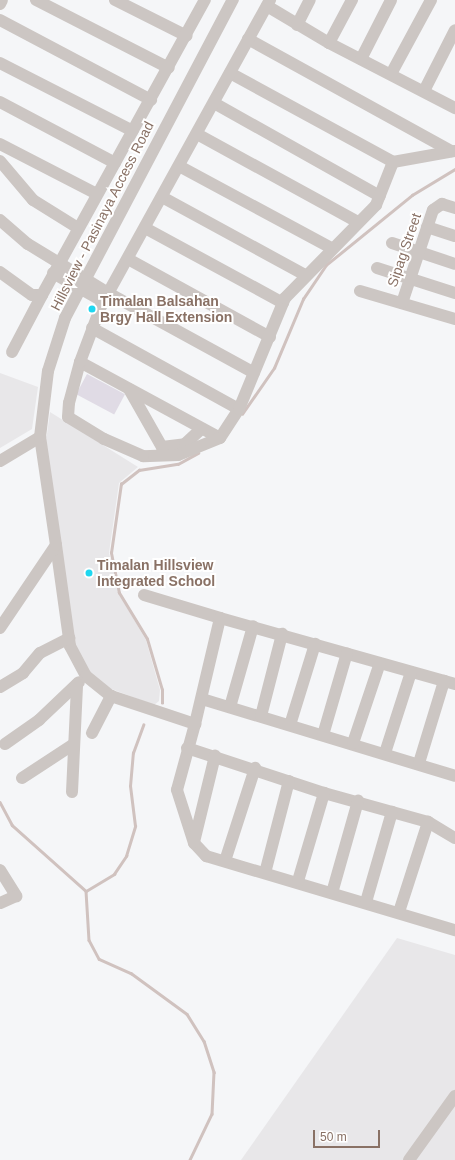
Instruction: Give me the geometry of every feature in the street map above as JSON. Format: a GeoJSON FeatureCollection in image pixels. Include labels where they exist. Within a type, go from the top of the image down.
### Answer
{"type":"FeatureCollection","features":[{"type":"Feature","properties":{"kind":"street"},"geometry":{"type":"LineString","coordinates":[[0,4],[2,0]]}},
{"type":"Feature","properties":{"kind":"street"},"geometry":{"type":"LineString","coordinates":[[36,0],[169,68]]}},
{"type":"Feature","properties":{"kind":"street"},"geometry":{"type":"LineString","coordinates":[[115,0],[187,36]]}},
{"type":"Feature","properties":{"kind":"street","name":"Hillsview - Pasinaya Access Road"},"geometry":{"type":"LineString","coordinates":[[86,676],[73,654],[69,638],[40,437],[48,371],[82,281],[233,0]]}},
{"type":"Feature","properties":{"kind":"street"},"geometry":{"type":"LineString","coordinates":[[297,25],[310,0]]}},
{"type":"Feature","properties":{"kind":"street"},"geometry":{"type":"LineString","coordinates":[[329,43],[352,0]]}},
{"type":"Feature","properties":{"kind":"street"},"geometry":{"type":"LineString","coordinates":[[361,59],[391,0]]}},
{"type":"Feature","properties":{"kind":"street"},"geometry":{"type":"LineString","coordinates":[[391,74],[431,0]]}},
{"type":"Feature","properties":{"kind":"street"},"geometry":{"type":"LineString","coordinates":[[12,352],[78,228],[187,36],[202,1]]}},
{"type":"Feature","properties":{"kind":"street"},"geometry":{"type":"LineString","coordinates":[[393,162],[380,196],[358,222],[305,275],[283,303],[239,409],[220,438],[196,450],[158,457],[143,456],[104,439],[68,417],[80,362],[92,328],[128,259],[198,134],[268,3],[297,25],[329,43],[455,108]]}},
{"type":"Feature","properties":{"kind":"street"},"geometry":{"type":"LineString","coordinates":[[0,20],[151,100]]}},
{"type":"Feature","properties":{"kind":"street"},"geometry":{"type":"LineString","coordinates":[[424,91],[455,30]]}},
{"type":"Feature","properties":{"kind":"street"},"geometry":{"type":"LineString","coordinates":[[248,39],[453,151]]}},
{"type":"Feature","properties":{"kind":"street"},"geometry":{"type":"LineString","coordinates":[[0,63],[133,131]]}},
{"type":"Feature","properties":{"kind":"street"},"geometry":{"type":"LineString","coordinates":[[230,73],[393,162],[453,151]]}},
{"type":"Feature","properties":{"kind":"street"},"geometry":{"type":"LineString","coordinates":[[0,102],[115,163]]}},
{"type":"Feature","properties":{"kind":"street"},"geometry":{"type":"LineString","coordinates":[[214,103],[380,196]]}},
{"type":"Feature","properties":{"kind":"street"},"geometry":{"type":"LineString","coordinates":[[198,134],[358,222]]}},
{"type":"Feature","properties":{"kind":"street"},"geometry":{"type":"LineString","coordinates":[[0,144],[97,194]]}},
{"type":"Feature","properties":{"kind":"street"},"geometry":{"type":"LineString","coordinates":[[0,161],[33,200],[78,228]]}},
{"type":"Feature","properties":{"kind":"street"},"geometry":{"type":"LineString","coordinates":[[179,166],[331,248]]}},
{"type":"Feature","properties":{"kind":"street"},"geometry":{"type":"LineString","coordinates":[[162,197],[305,275]]}},
{"type":"Feature","properties":{"kind":"street","name":"Sipag Street"},"geometry":{"type":"LineString","coordinates":[[402,303],[418,252],[436,207],[442,204],[455,208]]}},
{"type":"Feature","properties":{"kind":"street"},"geometry":{"type":"LineString","coordinates":[[0,220],[56,268],[82,281],[107,298],[254,373]]}},
{"type":"Feature","properties":{"kind":"street"},"geometry":{"type":"LineString","coordinates":[[427,227],[455,236]]}},
{"type":"Feature","properties":{"kind":"street"},"geometry":{"type":"LineString","coordinates":[[145,228],[283,303]]}},
{"type":"Feature","properties":{"kind":"street"},"geometry":{"type":"LineString","coordinates":[[392,243],[455,264]]}},
{"type":"Feature","properties":{"kind":"street"},"geometry":{"type":"LineString","coordinates":[[128,259],[270,337]]}},
{"type":"Feature","properties":{"kind":"street"},"geometry":{"type":"LineString","coordinates":[[377,268],[455,293]]}},
{"type":"Feature","properties":{"kind":"street"},"geometry":{"type":"LineString","coordinates":[[0,272],[32,295],[42,295]]}},
{"type":"Feature","properties":{"kind":"street"},"geometry":{"type":"LineString","coordinates":[[360,291],[455,319]]}},
{"type":"Feature","properties":{"kind":"street"},"geometry":{"type":"LineString","coordinates":[[92,328],[239,409]]}},
{"type":"Feature","properties":{"kind":"street"},"geometry":{"type":"LineString","coordinates":[[80,362],[220,438]]}},
{"type":"Feature","properties":{"kind":"street"},"geometry":{"type":"LineString","coordinates":[[128,389],[162,447],[185,444],[201,429]]}},
{"type":"Feature","properties":{"kind":"street"},"geometry":{"type":"LineString","coordinates":[[0,460],[40,437]]}},
{"type":"Feature","properties":{"kind":"street"},"geometry":{"type":"LineString","coordinates":[[0,628],[56,545]]}},
{"type":"Feature","properties":{"kind":"street"},"geometry":{"type":"LineString","coordinates":[[144,595],[450,683],[419,763]]}},
{"type":"Feature","properties":{"kind":"street"},"geometry":{"type":"LineString","coordinates":[[220,618],[202,699],[187,748],[178,790],[194,843],[206,856],[366,902],[455,930]]}},
{"type":"Feature","properties":{"kind":"street"},"geometry":{"type":"LineString","coordinates":[[230,707],[253,626]]}},
{"type":"Feature","properties":{"kind":"street"},"geometry":{"type":"LineString","coordinates":[[261,716],[282,634]]}},
{"type":"Feature","properties":{"kind":"street"},"geometry":{"type":"LineString","coordinates":[[0,687],[22,673],[40,653],[69,638]]}},
{"type":"Feature","properties":{"kind":"street"},"geometry":{"type":"LineString","coordinates":[[290,725],[315,644]]}},
{"type":"Feature","properties":{"kind":"street"},"geometry":{"type":"LineString","coordinates":[[323,735],[348,653]]}},
{"type":"Feature","properties":{"kind":"street"},"geometry":{"type":"LineString","coordinates":[[353,743],[380,663]]}},
{"type":"Feature","properties":{"kind":"street"},"geometry":{"type":"LineString","coordinates":[[385,753],[411,672]]}},
{"type":"Feature","properties":{"kind":"street"},"geometry":{"type":"LineString","coordinates":[[5,744],[39,720],[86,676],[111,696],[195,724]]}},
{"type":"Feature","properties":{"kind":"street"},"geometry":{"type":"LineString","coordinates":[[72,792],[77,684]]}},
{"type":"Feature","properties":{"kind":"street"},"geometry":{"type":"LineString","coordinates":[[92,733],[111,696]]}},
{"type":"Feature","properties":{"kind":"street"},"geometry":{"type":"LineString","coordinates":[[202,699],[419,763],[455,776]]}},
{"type":"Feature","properties":{"kind":"street"},"geometry":{"type":"LineString","coordinates":[[22,778],[74,744]]}},
{"type":"Feature","properties":{"kind":"street"},"geometry":{"type":"LineString","coordinates":[[187,748],[255,768],[289,782],[324,793],[358,801],[428,822],[455,838]]}},
{"type":"Feature","properties":{"kind":"street"},"geometry":{"type":"LineString","coordinates":[[194,843],[215,756]]}},
{"type":"Feature","properties":{"kind":"street"},"geometry":{"type":"LineString","coordinates":[[225,861],[255,768]]}},
{"type":"Feature","properties":{"kind":"street"},"geometry":{"type":"LineString","coordinates":[[265,873],[289,782]]}},
{"type":"Feature","properties":{"kind":"street"},"geometry":{"type":"LineString","coordinates":[[298,882],[324,793]]}},
{"type":"Feature","properties":{"kind":"street"},"geometry":{"type":"LineString","coordinates":[[332,893],[358,801]]}},
{"type":"Feature","properties":{"kind":"street"},"geometry":{"type":"LineString","coordinates":[[366,902],[392,812]]}},
{"type":"Feature","properties":{"kind":"street"},"geometry":{"type":"LineString","coordinates":[[399,912],[428,822]]}},
{"type":"Feature","properties":{"kind":"street"},"geometry":{"type":"LineString","coordinates":[[0,870],[16,896],[0,903]]}},
{"type":"Feature","properties":{"kind":"street"},"geometry":{"type":"LineString","coordinates":[[409,1160],[455,1096]]}},
{"type":"Feature","properties":{"kind":"shaded area"},"geometry":{"type":"Polygon","coordinates":[[[0,373],[38,387],[32,429],[0,448],[0,373]]]}},
{"type":"Feature","properties":{"kind":"shaded area"},"geometry":{"type":"Polygon","coordinates":[[[87,374],[125,394],[114,414],[76,394],[87,374]]]}},
{"type":"Feature","properties":{"kind":"shaded area","name":"Timalan Hillsview Integrated School"},"geometry":{"type":"Polygon","coordinates":[[[50,412],[138,467],[119,483],[109,553],[119,594],[146,640],[160,690],[159,701],[154,705],[106,687],[82,666],[74,647],[46,441],[50,412]]]}},
{"type":"Feature","properties":{"kind":"shaded area"},"geometry":{"type":"Polygon","coordinates":[[[397,938],[455,955],[455,1160],[241,1160],[397,938]]]}},
{"type":"Feature","properties":{"kind":"waterway"},"geometry":{"type":"LineString","coordinates":[[242,414],[274,368],[303,299],[326,265],[412,195],[455,169]]}},
{"type":"Feature","properties":{"kind":"waterway"},"geometry":{"type":"LineString","coordinates":[[162,703],[162,690],[147,639],[119,593],[111,553],[121,484],[139,470],[178,464],[198,453]]}},
{"type":"Feature","properties":{"kind":"waterway"},"geometry":{"type":"LineString","coordinates":[[86,891],[114,874],[126,856],[135,826],[130,786],[133,753],[143,725]]}},
{"type":"Feature","properties":{"kind":"waterway"},"geometry":{"type":"LineString","coordinates":[[0,802],[12,825],[86,891],[89,940],[99,959],[131,973],[187,1014],[204,1041],[214,1072],[212,1114],[190,1160]]}},
{"type":"Feature","properties":{"kind":"place","name":"Timalan Balsahan Brgy Hall Extension"},"geometry":{"type":"Point","coordinates":[92,309]}},
{"type":"Feature","properties":{"kind":"place","name":"Timalan Hillsview Integrated School"},"geometry":{"type":"Point","coordinates":[89,573]}}]}
